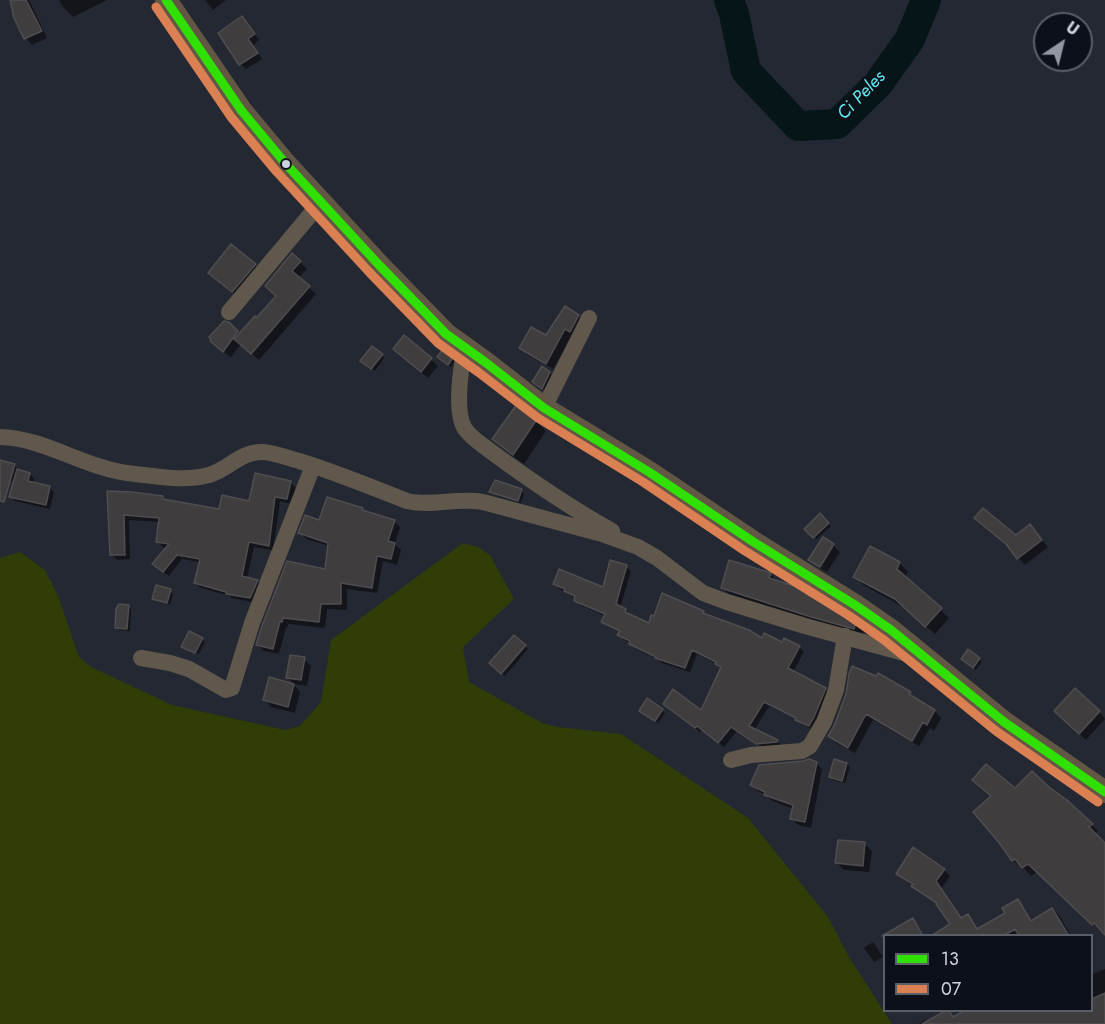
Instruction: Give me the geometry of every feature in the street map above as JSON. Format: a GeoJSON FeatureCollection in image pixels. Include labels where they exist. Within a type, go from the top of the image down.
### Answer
{"type":"FeatureCollection","features":[{"type":"Feature","properties":{"kind":"main road"},"geometry":{"type":"LineString","coordinates":[[166,0],[241,110],[285,163],[446,334],[544,408],[649,472],[891,630],[1004,722],[1105,792]]}},
{"type":"Feature","properties":{"kind":"street"},"geometry":{"type":"LineString","coordinates":[[229,312],[321,202]]}},
{"type":"Feature","properties":{"kind":"street"},"geometry":{"type":"LineString","coordinates":[[544,408],[590,318]]}},
{"type":"Feature","properties":{"kind":"street"},"geometry":{"type":"LineString","coordinates":[[465,348],[459,400],[465,428],[474,438],[516,470],[597,523],[657,558],[703,592],[727,602],[805,626],[929,660]]}},
{"type":"Feature","properties":{"kind":"street"},"geometry":{"type":"LineString","coordinates":[[0,437],[27,440],[107,470],[178,478],[194,478],[212,474],[238,458],[263,452],[313,466],[407,501],[420,504],[450,500],[476,500],[610,537],[638,547]]}},
{"type":"Feature","properties":{"kind":"street"},"geometry":{"type":"LineString","coordinates":[[141,658],[189,669],[226,690],[232,688],[252,622],[313,466]]}},
{"type":"Feature","properties":{"kind":"street"},"geometry":{"type":"LineString","coordinates":[[730,760],[751,755],[802,752],[810,746],[824,722],[836,690],[845,636]]}},
{"type":"Feature","properties":{"kind":"green space"},"geometry":{"type":"Polygon","coordinates":[[[463,543],[478,547],[490,555],[514,599],[463,647],[469,682],[542,723],[557,727],[621,734],[748,818],[828,917],[849,957],[892,1024],[0,1024],[0,558],[20,552],[45,570],[58,596],[79,657],[91,667],[172,705],[285,730],[300,726],[321,702],[331,640],[463,543]]]}},
{"type":"Feature","properties":{"kind":"building"},"geometry":{"type":"Polygon","coordinates":[[[10,0],[26,0],[42,31],[24,39],[14,18],[10,0]]]}},
{"type":"Feature","properties":{"kind":"building"},"geometry":{"type":"Polygon","coordinates":[[[242,16],[255,34],[248,39],[258,53],[239,65],[218,33],[242,16]]]}},
{"type":"Feature","properties":{"kind":"building"},"geometry":{"type":"Polygon","coordinates":[[[231,244],[256,264],[232,292],[208,273],[231,244]]]}},
{"type":"Feature","properties":{"kind":"building"},"geometry":{"type":"Polygon","coordinates":[[[292,253],[301,261],[292,271],[310,286],[251,354],[234,339],[276,296],[265,286],[292,253]]]}},
{"type":"Feature","properties":{"kind":"building"},"geometry":{"type":"Polygon","coordinates":[[[565,306],[579,315],[570,332],[565,329],[546,364],[519,348],[531,327],[546,335],[565,306]]]}},
{"type":"Feature","properties":{"kind":"building"},"geometry":{"type":"Polygon","coordinates":[[[224,321],[229,322],[238,331],[223,352],[210,341],[209,337],[224,321]]]}},
{"type":"Feature","properties":{"kind":"building"},"geometry":{"type":"Polygon","coordinates":[[[404,335],[432,358],[421,372],[393,349],[404,335]]]}},
{"type":"Feature","properties":{"kind":"building"},"geometry":{"type":"Polygon","coordinates":[[[372,346],[383,354],[371,369],[360,361],[372,346]]]}},
{"type":"Feature","properties":{"kind":"building"},"geometry":{"type":"Polygon","coordinates":[[[443,349],[453,356],[448,365],[437,357],[443,349]]]}},
{"type":"Feature","properties":{"kind":"building"},"geometry":{"type":"Polygon","coordinates":[[[542,366],[550,372],[542,389],[532,382],[542,366]]]}},
{"type":"Feature","properties":{"kind":"building"},"geometry":{"type":"Polygon","coordinates":[[[517,404],[537,419],[513,455],[492,439],[517,404]]]}},
{"type":"Feature","properties":{"kind":"building"},"geometry":{"type":"Polygon","coordinates":[[[0,460],[15,464],[4,502],[0,501],[0,460]]]}},
{"type":"Feature","properties":{"kind":"building"},"geometry":{"type":"Polygon","coordinates":[[[17,469],[30,473],[28,481],[50,486],[46,505],[9,497],[17,469]]]}},
{"type":"Feature","properties":{"kind":"building"},"geometry":{"type":"Polygon","coordinates":[[[255,473],[291,481],[287,499],[275,497],[269,546],[249,542],[242,576],[258,580],[250,598],[226,594],[226,592],[194,583],[200,559],[177,555],[163,572],[152,564],[169,544],[156,542],[159,518],[124,515],[125,555],[110,555],[107,491],[163,496],[163,499],[219,509],[222,495],[249,501],[255,473]]]}},
{"type":"Feature","properties":{"kind":"building"},"geometry":{"type":"Polygon","coordinates":[[[495,480],[522,489],[518,501],[489,492],[495,480]]]}},
{"type":"Feature","properties":{"kind":"building"},"geometry":{"type":"Polygon","coordinates":[[[327,497],[395,520],[388,541],[395,543],[391,559],[377,556],[372,588],[341,583],[341,604],[321,604],[319,622],[283,618],[282,622],[280,621],[273,649],[256,645],[287,561],[325,569],[328,543],[298,533],[305,515],[319,520],[327,497]]]}},
{"type":"Feature","properties":{"kind":"building"},"geometry":{"type":"Polygon","coordinates":[[[983,508],[1016,535],[1030,524],[1042,540],[1017,559],[1006,544],[974,518],[983,508]]]}},
{"type":"Feature","properties":{"kind":"building"},"geometry":{"type":"Polygon","coordinates":[[[820,513],[829,523],[813,538],[804,529],[820,513]]]}},
{"type":"Feature","properties":{"kind":"building"},"geometry":{"type":"Polygon","coordinates":[[[823,537],[834,544],[820,567],[808,560],[823,537]]]}},
{"type":"Feature","properties":{"kind":"building"},"geometry":{"type":"Polygon","coordinates":[[[870,546],[900,562],[897,569],[942,608],[925,627],[895,599],[853,577],[870,546]]]}},
{"type":"Feature","properties":{"kind":"building"},"geometry":{"type":"Polygon","coordinates":[[[610,560],[627,565],[616,604],[626,609],[625,612],[649,623],[651,615],[654,616],[662,593],[704,611],[703,613],[749,630],[762,638],[764,633],[782,642],[784,638],[800,646],[788,668],[826,688],[809,726],[764,702],[749,726],[778,740],[777,742],[756,744],[731,727],[718,743],[663,704],[673,689],[701,710],[721,667],[692,650],[685,668],[655,658],[617,635],[620,631],[601,622],[605,614],[574,601],[575,596],[553,584],[559,569],[603,587],[610,560]]]}},
{"type":"Feature","properties":{"kind":"building"},"geometry":{"type":"Polygon","coordinates":[[[729,560],[771,573],[769,578],[804,589],[810,593],[809,596],[820,599],[856,622],[854,629],[721,588],[729,560]]]}},
{"type":"Feature","properties":{"kind":"building"},"geometry":{"type":"Polygon","coordinates":[[[156,585],[171,589],[167,603],[152,599],[156,585]]]}},
{"type":"Feature","properties":{"kind":"building"},"geometry":{"type":"Polygon","coordinates":[[[119,604],[129,605],[127,629],[115,628],[116,609],[119,604]]]}},
{"type":"Feature","properties":{"kind":"building"},"geometry":{"type":"Polygon","coordinates":[[[189,631],[203,638],[195,653],[181,647],[189,631]]]}},
{"type":"Feature","properties":{"kind":"building"},"geometry":{"type":"Polygon","coordinates":[[[514,635],[526,645],[501,674],[489,663],[514,635]]]}},
{"type":"Feature","properties":{"kind":"building"},"geometry":{"type":"Polygon","coordinates":[[[968,649],[980,658],[973,668],[961,659],[968,649]]]}},
{"type":"Feature","properties":{"kind":"building"},"geometry":{"type":"Polygon","coordinates":[[[290,655],[305,657],[301,680],[286,678],[290,655]]]}},
{"type":"Feature","properties":{"kind":"building"},"geometry":{"type":"Polygon","coordinates":[[[852,666],[876,676],[878,673],[911,692],[909,694],[935,710],[927,725],[923,722],[912,741],[866,714],[848,748],[828,736],[846,694],[852,666]]]}},
{"type":"Feature","properties":{"kind":"building"},"geometry":{"type":"Polygon","coordinates":[[[269,677],[294,684],[288,707],[263,700],[269,677]]]}},
{"type":"Feature","properties":{"kind":"building"},"geometry":{"type":"Polygon","coordinates":[[[1075,688],[1100,711],[1079,734],[1054,711],[1075,688]]]}},
{"type":"Feature","properties":{"kind":"building"},"geometry":{"type":"Polygon","coordinates":[[[647,698],[663,709],[655,721],[639,711],[647,698]]]}},
{"type":"Feature","properties":{"kind":"building"},"geometry":{"type":"Polygon","coordinates":[[[809,759],[817,762],[805,822],[790,819],[793,805],[764,795],[765,792],[750,785],[759,765],[809,759]]]}},
{"type":"Feature","properties":{"kind":"building"},"geometry":{"type":"Polygon","coordinates":[[[834,759],[847,763],[842,781],[829,777],[834,759]]]}},
{"type":"Feature","properties":{"kind":"building"},"geometry":{"type":"Polygon","coordinates":[[[986,764],[1015,788],[1032,771],[1093,824],[1089,827],[1105,843],[1105,935],[1028,864],[1022,868],[1015,859],[1012,861],[973,812],[991,796],[972,780],[986,764]]]}},
{"type":"Feature","properties":{"kind":"building"},"geometry":{"type":"Polygon","coordinates":[[[838,840],[865,842],[863,866],[835,863],[838,840]]]}},
{"type":"Feature","properties":{"kind":"building"},"geometry":{"type":"Polygon","coordinates":[[[913,847],[945,869],[936,881],[961,918],[968,914],[977,929],[1005,913],[1002,908],[1018,899],[1031,921],[1052,908],[1068,934],[1018,934],[1015,929],[1006,934],[934,934],[950,924],[937,903],[896,874],[913,847]]]}},
{"type":"Feature","properties":{"kind":"building"},"geometry":{"type":"Polygon","coordinates":[[[913,918],[922,934],[885,934],[913,918]]]}},
{"type":"Feature","properties":{"kind":"building"},"geometry":{"type":"Polygon","coordinates":[[[1105,993],[1105,1024],[922,1024],[943,1012],[950,1012],[953,1017],[962,1012],[1093,1012],[1093,999],[1105,993]]]}},
{"type":"Feature","properties":{"kind":"waterway","name":"Ci Peles"},"geometry":{"type":"LineString","coordinates":[[729,0],[746,71],[798,126],[837,124],[878,84],[910,39],[926,0]]}},
{"type":"Feature","properties":{"kind":"transit line","name":"13"},"geometry":{"type":"LineString","coordinates":[[166,0],[241,110],[285,163],[446,334],[544,408],[649,472],[891,630],[1004,722],[1105,792]]}},
{"type":"Feature","properties":{"kind":"transit line","name":"07"},"geometry":{"type":"LineString","coordinates":[[156,7],[231,117],[276,171],[438,343],[538,418],[643,482],[884,640],[996,731],[1098,802]]}}]}
